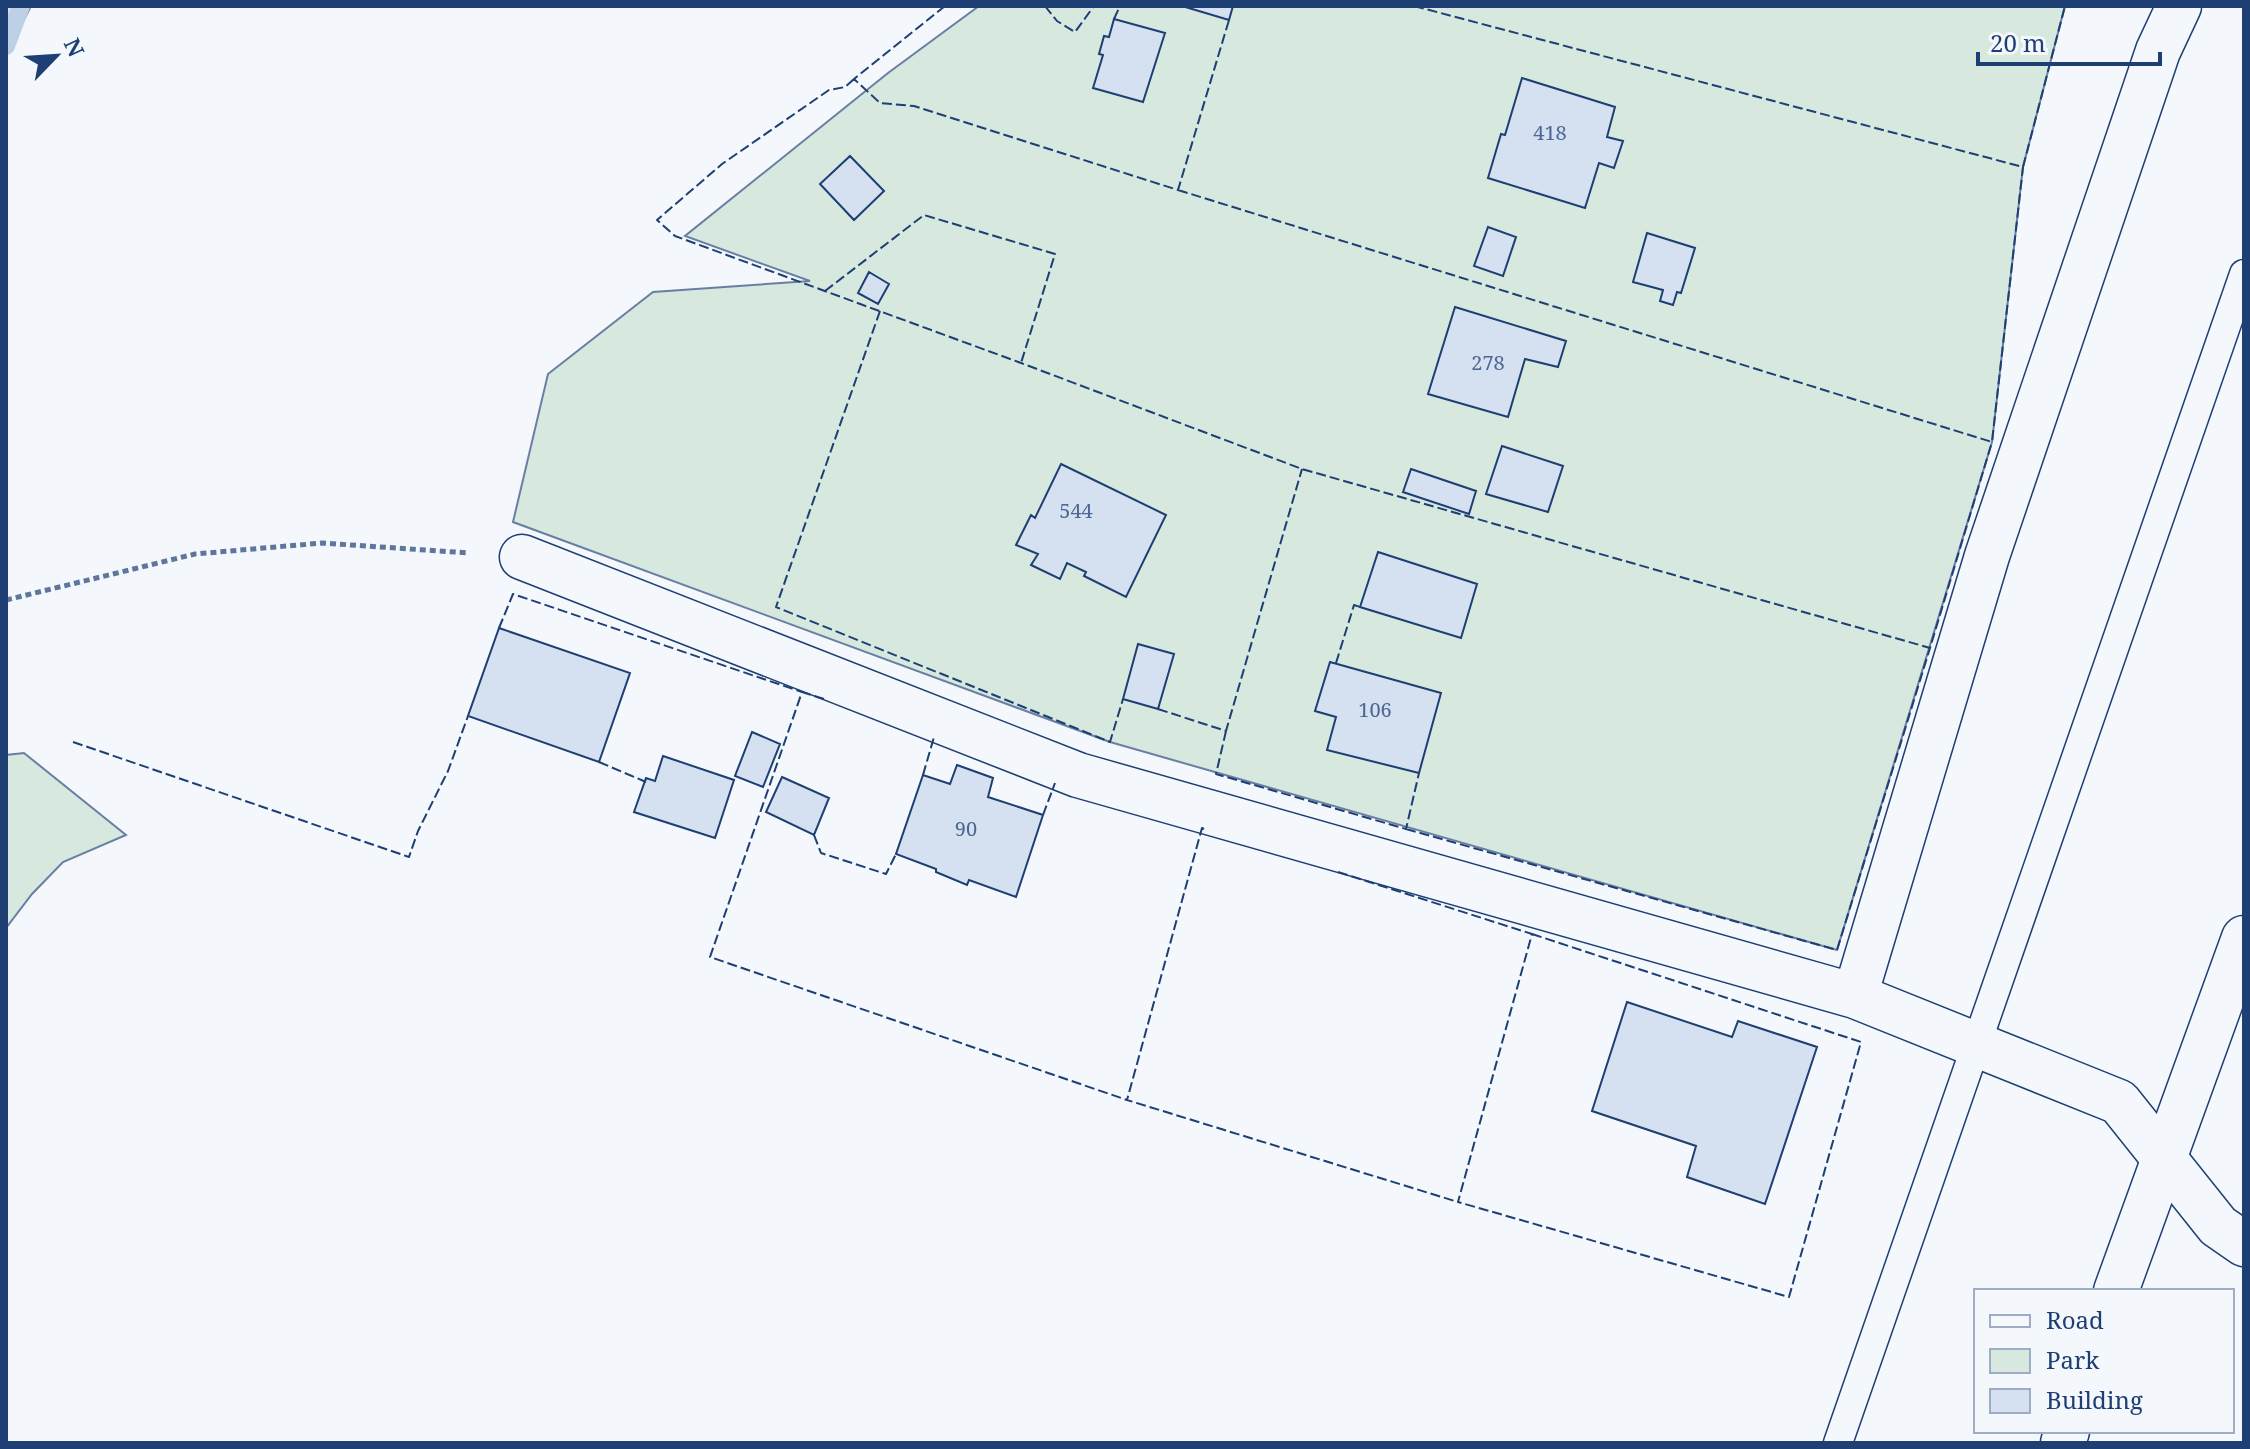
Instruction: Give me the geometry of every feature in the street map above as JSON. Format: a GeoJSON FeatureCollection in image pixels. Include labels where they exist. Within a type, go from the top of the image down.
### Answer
{"type":"FeatureCollection","features":[{"type":"Feature","properties":{"kind":"street"},"geometry":{"type":"LineString","coordinates":[[1855,996],[1987,556],[2153,66],[2179,6]]}},
{"type":"Feature","properties":{"kind":"street"},"geometry":{"type":"LineString","coordinates":[[522,557],[1078,775],[1855,996],[2119,1102],[2218,1226],[2244,1244]]}},
{"type":"Feature","properties":{"kind":"street"},"geometry":{"type":"LineString","coordinates":[[2117,1289],[2244,938]]}},
{"type":"Feature","properties":{"kind":"lane"},"geometry":{"type":"LineString","coordinates":[[1838,1443],[2244,274]]}},
{"type":"Feature","properties":{"kind":"path"},"geometry":{"type":"LineString","coordinates":[[6,600],[195,554],[322,543],[522,557]]}},
{"type":"Feature","properties":{"kind":"green space"},"geometry":{"type":"Polygon","coordinates":[[[6,6],[31,6],[6,55],[6,6]]]}},
{"type":"Feature","properties":{"kind":"green space"},"geometry":{"type":"Polygon","coordinates":[[[979,6],[2065,6],[2023,167],[1992,442],[1837,950],[1110,742],[513,522],[548,374],[653,292],[810,281],[685,236],[888,73],[979,6]]]}},
{"type":"Feature","properties":{"kind":"green space"},"geometry":{"type":"Polygon","coordinates":[[[24,753],[126,835],[63,862],[32,894],[6,928],[6,755],[24,753]]]}},
{"type":"Feature","properties":{"kind":"building"},"geometry":{"type":"Polygon","coordinates":[[[1182,6],[1233,6],[1229,20],[1182,6]]]}},
{"type":"Feature","properties":{"kind":"building"},"geometry":{"type":"Polygon","coordinates":[[[1114,19],[1165,33],[1143,102],[1093,88],[1103,55],[1099,54],[1104,36],[1109,37],[1114,19]]]}},
{"type":"Feature","properties":{"kind":"building"},"geometry":{"type":"Polygon","coordinates":[[[1522,78],[1615,107],[1607,137],[1623,141],[1614,168],[1599,163],[1585,208],[1488,178],[1522,78]]]}},
{"type":"Feature","properties":{"kind":"building"},"geometry":{"type":"Polygon","coordinates":[[[850,156],[884,191],[854,220],[820,184],[850,156]]]}},
{"type":"Feature","properties":{"kind":"building"},"geometry":{"type":"Polygon","coordinates":[[[1488,227],[1516,237],[1503,276],[1474,266],[1488,227]]]}},
{"type":"Feature","properties":{"kind":"building"},"geometry":{"type":"Polygon","coordinates":[[[1647,233],[1695,248],[1681,293],[1677,292],[1673,305],[1660,301],[1663,290],[1633,282],[1647,233]]]}},
{"type":"Feature","properties":{"kind":"building"},"geometry":{"type":"Polygon","coordinates":[[[869,272],[889,284],[878,304],[858,293],[869,272]]]}},
{"type":"Feature","properties":{"kind":"building"},"geometry":{"type":"Polygon","coordinates":[[[1455,307],[1566,341],[1558,367],[1525,359],[1508,417],[1428,394],[1455,307]]]}},
{"type":"Feature","properties":{"kind":"building"},"geometry":{"type":"Polygon","coordinates":[[[1502,446],[1563,466],[1548,512],[1486,494],[1502,446]]]}},
{"type":"Feature","properties":{"kind":"building"},"geometry":{"type":"Polygon","coordinates":[[[1061,464],[1166,515],[1126,597],[1084,576],[1086,572],[1067,563],[1060,579],[1031,565],[1038,554],[1016,545],[1031,515],[1035,518],[1061,464]]]}},
{"type":"Feature","properties":{"kind":"building"},"geometry":{"type":"Polygon","coordinates":[[[1411,469],[1476,491],[1469,514],[1403,492],[1411,469]]]}},
{"type":"Feature","properties":{"kind":"building"},"geometry":{"type":"Polygon","coordinates":[[[1378,552],[1477,584],[1461,638],[1360,607],[1378,552]]]}},
{"type":"Feature","properties":{"kind":"building"},"geometry":{"type":"Polygon","coordinates":[[[499,628],[630,673],[599,762],[468,716],[499,628]]]}},
{"type":"Feature","properties":{"kind":"building"},"geometry":{"type":"Polygon","coordinates":[[[1138,644],[1174,654],[1158,709],[1123,699],[1138,644]]]}},
{"type":"Feature","properties":{"kind":"building"},"geometry":{"type":"Polygon","coordinates":[[[1330,662],[1441,693],[1419,773],[1327,750],[1336,717],[1315,711],[1330,662]]]}},
{"type":"Feature","properties":{"kind":"building"},"geometry":{"type":"Polygon","coordinates":[[[752,732],[780,744],[763,787],[735,776],[752,732]]]}},
{"type":"Feature","properties":{"kind":"building"},"geometry":{"type":"Polygon","coordinates":[[[663,756],[734,780],[715,838],[634,812],[646,778],[655,781],[663,756]]]}},
{"type":"Feature","properties":{"kind":"building"},"geometry":{"type":"Polygon","coordinates":[[[957,765],[993,778],[988,797],[1043,815],[1016,897],[969,880],[967,885],[896,854],[923,775],[950,784],[957,765]]]}},
{"type":"Feature","properties":{"kind":"building"},"geometry":{"type":"Polygon","coordinates":[[[782,777],[829,798],[814,835],[766,812],[782,777]]]}},
{"type":"Feature","properties":{"kind":"building"},"geometry":{"type":"Polygon","coordinates":[[[1627,1002],[1732,1037],[1738,1021],[1817,1047],[1765,1204],[1687,1177],[1696,1146],[1592,1111],[1627,1002]]]}},
{"type":"Feature","properties":{"kind":"waterway"},"geometry":{"type":"LineString","coordinates":[[6,46],[21,6]]}},
{"type":"Feature","properties":{"kind":"fence"},"geometry":{"type":"LineString","coordinates":[[945,6],[854,79],[880,103],[914,106],[1178,190],[1229,20]]}},
{"type":"Feature","properties":{"kind":"fence"},"geometry":{"type":"LineString","coordinates":[[1045,6],[1057,21],[1075,32],[1094,6]]}},
{"type":"Feature","properties":{"kind":"fence"},"geometry":{"type":"LineString","coordinates":[[1114,19],[1120,6]]}},
{"type":"Feature","properties":{"kind":"fence"},"geometry":{"type":"LineString","coordinates":[[1414,6],[2023,167],[2065,6]]}},
{"type":"Feature","properties":{"kind":"fence"},"geometry":{"type":"LineString","coordinates":[[854,79],[845,87],[829,90],[722,164],[657,220],[675,236],[1302,469],[1930,648],[1992,442]]}},
{"type":"Feature","properties":{"kind":"fence"},"geometry":{"type":"LineString","coordinates":[[1178,190],[1992,442],[2023,167]]}},
{"type":"Feature","properties":{"kind":"fence"},"geometry":{"type":"LineString","coordinates":[[825,291],[924,215],[1055,254],[1021,363]]}},
{"type":"Feature","properties":{"kind":"fence"},"geometry":{"type":"LineString","coordinates":[[880,311],[776,607],[1110,742],[1123,699]]}},
{"type":"Feature","properties":{"kind":"fence"},"geometry":{"type":"LineString","coordinates":[[1158,709],[1226,731],[1302,469]]}},
{"type":"Feature","properties":{"kind":"fence"},"geometry":{"type":"LineString","coordinates":[[499,628],[513,594],[802,692]]}},
{"type":"Feature","properties":{"kind":"fence"},"geometry":{"type":"LineString","coordinates":[[1336,663],[1354,605],[1360,607]]}},
{"type":"Feature","properties":{"kind":"fence"},"geometry":{"type":"LineString","coordinates":[[1406,829],[1837,950],[1930,648]]}},
{"type":"Feature","properties":{"kind":"fence"},"geometry":{"type":"LineString","coordinates":[[824,699],[802,692],[710,957],[1127,1100]]}},
{"type":"Feature","properties":{"kind":"fence"},"geometry":{"type":"LineString","coordinates":[[73,742],[409,857],[418,831],[448,771],[468,716]]}},
{"type":"Feature","properties":{"kind":"fence"},"geometry":{"type":"LineString","coordinates":[[1226,731],[1216,774],[1406,829],[1419,773]]}},
{"type":"Feature","properties":{"kind":"fence"},"geometry":{"type":"LineString","coordinates":[[923,775],[934,737]]}},
{"type":"Feature","properties":{"kind":"fence"},"geometry":{"type":"LineString","coordinates":[[599,762],[646,782]]}},
{"type":"Feature","properties":{"kind":"fence"},"geometry":{"type":"LineString","coordinates":[[1043,815],[1055,783]]}},
{"type":"Feature","properties":{"kind":"fence"},"geometry":{"type":"LineString","coordinates":[[1204,829],[1127,1100],[1458,1202]]}},
{"type":"Feature","properties":{"kind":"fence"},"geometry":{"type":"LineString","coordinates":[[814,835],[821,853],[886,874],[896,854]]}},
{"type":"Feature","properties":{"kind":"fence"},"geometry":{"type":"LineString","coordinates":[[1338,872],[1532,934]]}},
{"type":"Feature","properties":{"kind":"fence"},"geometry":{"type":"LineString","coordinates":[[1532,934],[1861,1042],[1789,1297],[1458,1202],[1532,934]]}}]}
